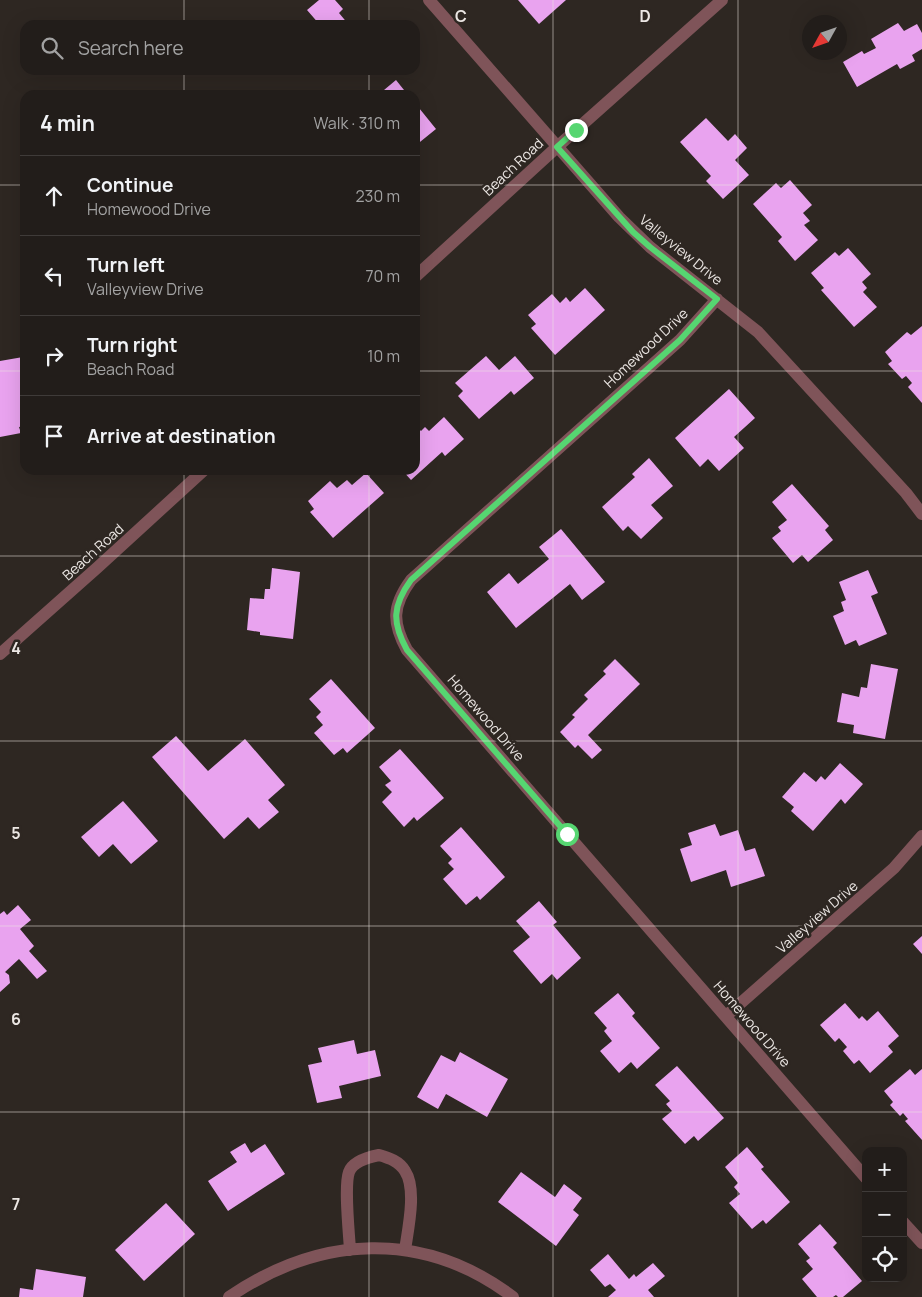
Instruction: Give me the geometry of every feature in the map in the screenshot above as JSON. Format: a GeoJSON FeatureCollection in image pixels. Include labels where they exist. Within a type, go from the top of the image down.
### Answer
{"type":"FeatureCollection","features":[{"type":"Feature","properties":{"kind":"street","name":"Valleyview Drive"},"geometry":{"type":"LineString","coordinates":[[429,0],[633,232],[758,332],[906,493],[922,514]]}},
{"type":"Feature","properties":{"kind":"street","name":"Beach Road"},"geometry":{"type":"LineString","coordinates":[[420,273],[557,147],[722,0]]}},
{"type":"Feature","properties":{"kind":"street","name":"Homewood Drive"},"geometry":{"type":"LineString","coordinates":[[717,299],[680,340],[411,580],[396,606],[398,635],[407,650],[862,1173]]}},
{"type":"Feature","properties":{"kind":"street","name":"Beach Road"},"geometry":{"type":"LineString","coordinates":[[0,654],[199,475]]}},
{"type":"Feature","properties":{"kind":"street","name":"Valleyview Drive"},"geometry":{"type":"LineString","coordinates":[[726,1016],[894,868],[922,836]]}},
{"type":"Feature","properties":{"kind":"street"},"geometry":{"type":"LineString","coordinates":[[350,1250],[347,1185],[350,1170],[359,1161],[379,1155],[398,1163],[406,1171],[410,1181],[411,1193],[405,1250]]}},
{"type":"Feature","properties":{"kind":"street"},"geometry":{"type":"LineString","coordinates":[[907,1226],[922,1243]]}},
{"type":"Feature","properties":{"kind":"street"},"geometry":{"type":"LineString","coordinates":[[229,1297],[256,1280],[286,1265],[321,1254],[350,1250],[405,1250],[426,1254],[480,1275],[513,1297]]}},
{"type":"Feature","properties":{"kind":"building"},"geometry":{"type":"Polygon","coordinates":[[[319,0],[335,0],[343,9],[339,13],[345,20],[316,20],[307,10],[319,0]]]}},
{"type":"Feature","properties":{"kind":"building"},"geometry":{"type":"Polygon","coordinates":[[[518,0],[566,0],[539,24],[518,0]]]}},
{"type":"Feature","properties":{"kind":"building"},"geometry":{"type":"Polygon","coordinates":[[[898,23],[904,31],[917,24],[922,33],[922,49],[912,55],[915,61],[900,69],[897,64],[857,87],[843,62],[862,51],[864,54],[876,48],[871,39],[898,23]]]}},
{"type":"Feature","properties":{"kind":"building"},"geometry":{"type":"Polygon","coordinates":[[[396,80],[404,90],[384,90],[396,80]]]}},
{"type":"Feature","properties":{"kind":"building"},"geometry":{"type":"Polygon","coordinates":[[[420,109],[436,129],[420,142],[420,109]]]}},
{"type":"Feature","properties":{"kind":"building"},"geometry":{"type":"Polygon","coordinates":[[[706,118],[728,141],[735,134],[747,148],[735,160],[749,175],[723,199],[706,181],[711,176],[680,142],[706,118]]]}},
{"type":"Feature","properties":{"kind":"building"},"geometry":{"type":"Polygon","coordinates":[[[790,180],[812,205],[803,213],[810,221],[804,225],[818,240],[795,261],[778,241],[782,237],[753,204],[776,183],[781,188],[790,180]]]}},
{"type":"Feature","properties":{"kind":"building"},"geometry":{"type":"Polygon","coordinates":[[[848,248],[871,274],[862,282],[867,288],[863,292],[877,307],[854,327],[821,290],[824,288],[811,273],[835,252],[839,256],[848,248]]]}},
{"type":"Feature","properties":{"kind":"building"},"geometry":{"type":"Polygon","coordinates":[[[585,288],[605,310],[555,355],[531,328],[536,324],[528,315],[552,294],[560,303],[566,297],[570,302],[585,288]]]}},
{"type":"Feature","properties":{"kind":"building"},"geometry":{"type":"Polygon","coordinates":[[[922,326],[922,403],[908,387],[912,383],[906,376],[902,379],[888,364],[892,361],[885,352],[907,332],[911,335],[922,326]]]}},
{"type":"Feature","properties":{"kind":"building"},"geometry":{"type":"Polygon","coordinates":[[[486,356],[499,370],[515,356],[534,378],[514,395],[511,391],[479,419],[458,396],[463,391],[455,383],[486,356]]]}},
{"type":"Feature","properties":{"kind":"building"},"geometry":{"type":"Polygon","coordinates":[[[20,358],[20,433],[0,437],[0,361],[20,358]]]}},
{"type":"Feature","properties":{"kind":"building"},"geometry":{"type":"Polygon","coordinates":[[[729,389],[755,418],[734,437],[744,448],[719,471],[708,459],[700,467],[675,438],[729,389]]]}},
{"type":"Feature","properties":{"kind":"building"},"geometry":{"type":"Polygon","coordinates":[[[444,417],[464,439],[445,456],[442,452],[420,472],[420,430],[425,427],[429,431],[444,417]]]}},
{"type":"Feature","properties":{"kind":"building"},"geometry":{"type":"Polygon","coordinates":[[[649,458],[673,486],[651,505],[663,518],[641,539],[628,526],[623,531],[602,507],[635,477],[632,474],[649,458]]]}},
{"type":"Feature","properties":{"kind":"building"},"geometry":{"type":"Polygon","coordinates":[[[364,475],[368,475],[384,493],[333,538],[310,512],[314,509],[308,501],[330,481],[337,488],[347,480],[352,485],[364,475]]]}},
{"type":"Feature","properties":{"kind":"building"},"geometry":{"type":"Polygon","coordinates":[[[406,475],[417,475],[411,480],[406,475]]]}},
{"type":"Feature","properties":{"kind":"building"},"geometry":{"type":"Polygon","coordinates":[[[792,484],[829,526],[825,530],[833,540],[808,562],[802,555],[793,563],[772,538],[781,531],[778,527],[787,520],[772,502],[792,484]]]}},
{"type":"Feature","properties":{"kind":"building"},"geometry":{"type":"Polygon","coordinates":[[[561,529],[605,582],[582,600],[570,584],[516,628],[487,592],[509,573],[518,584],[549,559],[539,547],[561,529]]]}},
{"type":"Feature","properties":{"kind":"building"},"geometry":{"type":"Polygon","coordinates":[[[272,568],[300,572],[293,639],[260,635],[260,632],[247,630],[250,598],[264,599],[265,589],[270,589],[272,568]]]}},
{"type":"Feature","properties":{"kind":"building"},"geometry":{"type":"Polygon","coordinates":[[[868,570],[878,593],[871,596],[887,634],[859,646],[856,640],[845,645],[833,616],[844,611],[841,602],[846,600],[839,582],[868,570]]]}},
{"type":"Feature","properties":{"kind":"building"},"geometry":{"type":"Polygon","coordinates":[[[615,659],[640,684],[588,735],[602,750],[592,759],[578,745],[575,748],[560,732],[575,717],[572,715],[588,699],[584,695],[606,674],[603,671],[615,659]]]}},
{"type":"Feature","properties":{"kind":"building"},"geometry":{"type":"Polygon","coordinates":[[[871,664],[898,669],[885,739],[853,733],[854,725],[837,722],[842,693],[859,697],[861,687],[867,688],[871,664]]]}},
{"type":"Feature","properties":{"kind":"building"},"geometry":{"type":"Polygon","coordinates":[[[331,679],[375,728],[347,753],[343,748],[334,755],[314,733],[323,725],[316,717],[321,712],[309,699],[331,679]]]}},
{"type":"Feature","properties":{"kind":"building"},"geometry":{"type":"Polygon","coordinates":[[[176,736],[208,771],[245,739],[285,785],[268,800],[279,812],[259,829],[248,817],[224,839],[152,757],[176,736]]]}},
{"type":"Feature","properties":{"kind":"building"},"geometry":{"type":"Polygon","coordinates":[[[400,749],[444,798],[417,821],[414,817],[404,827],[382,802],[392,792],[385,785],[391,781],[379,767],[400,749]]]}},
{"type":"Feature","properties":{"kind":"building"},"geometry":{"type":"Polygon","coordinates":[[[840,763],[863,784],[845,804],[841,799],[813,831],[791,811],[794,807],[782,797],[804,772],[816,782],[821,776],[825,780],[840,763]]]}},
{"type":"Feature","properties":{"kind":"building"},"geometry":{"type":"Polygon","coordinates":[[[123,801],[158,841],[131,864],[113,844],[99,857],[81,837],[123,801]]]}},
{"type":"Feature","properties":{"kind":"building"},"geometry":{"type":"Polygon","coordinates":[[[715,824],[720,836],[738,830],[745,851],[755,848],[765,876],[731,887],[726,870],[691,882],[680,849],[692,845],[688,833],[715,824]]]}},
{"type":"Feature","properties":{"kind":"building"},"geometry":{"type":"Polygon","coordinates":[[[461,827],[505,877],[480,900],[477,896],[466,905],[443,879],[454,869],[448,863],[452,859],[440,846],[461,827]]]}},
{"type":"Feature","properties":{"kind":"building"},"geometry":{"type":"Polygon","coordinates":[[[539,901],[557,922],[553,925],[581,958],[557,980],[552,974],[541,984],[513,951],[530,937],[516,921],[539,901]]]}},
{"type":"Feature","properties":{"kind":"building"},"geometry":{"type":"Polygon","coordinates":[[[18,905],[31,920],[20,929],[34,946],[29,951],[47,971],[37,979],[19,959],[5,972],[9,975],[10,983],[0,992],[0,914],[4,911],[7,915],[18,905]]]}},
{"type":"Feature","properties":{"kind":"building"},"geometry":{"type":"Polygon","coordinates":[[[922,936],[922,954],[913,944],[922,936]]]}},
{"type":"Feature","properties":{"kind":"building"},"geometry":{"type":"Polygon","coordinates":[[[618,993],[635,1013],[632,1016],[660,1048],[637,1069],[631,1062],[619,1073],[600,1051],[612,1041],[604,1031],[607,1028],[594,1013],[618,993]]]}},
{"type":"Feature","properties":{"kind":"building"},"geometry":{"type":"Polygon","coordinates":[[[845,1003],[859,1019],[862,1016],[867,1021],[878,1011],[899,1036],[888,1046],[893,1052],[870,1073],[859,1060],[854,1064],[843,1051],[847,1047],[839,1038],[835,1042],[820,1025],[845,1003]]]}},
{"type":"Feature","properties":{"kind":"building"},"geometry":{"type":"Polygon","coordinates":[[[354,1040],[357,1054],[375,1050],[381,1076],[339,1086],[342,1098],[317,1103],[308,1065],[322,1062],[318,1048],[354,1040]]]}},
{"type":"Feature","properties":{"kind":"building"},"geometry":{"type":"Polygon","coordinates":[[[460,1052],[508,1079],[487,1117],[446,1094],[438,1109],[417,1097],[441,1055],[455,1062],[460,1052]]]}},
{"type":"Feature","properties":{"kind":"building"},"geometry":{"type":"Polygon","coordinates":[[[677,1066],[724,1118],[698,1141],[694,1136],[685,1144],[662,1119],[672,1111],[666,1104],[670,1101],[655,1085],[677,1066]]]}},
{"type":"Feature","properties":{"kind":"building"},"geometry":{"type":"Polygon","coordinates":[[[910,1069],[915,1075],[922,1069],[922,1140],[905,1121],[908,1119],[903,1113],[900,1116],[890,1105],[893,1102],[884,1091],[910,1069]]]}},
{"type":"Feature","properties":{"kind":"building"},"geometry":{"type":"Polygon","coordinates":[[[245,1143],[251,1153],[265,1144],[285,1174],[228,1211],[208,1181],[237,1162],[230,1152],[245,1143]]]}},
{"type":"Feature","properties":{"kind":"building"},"geometry":{"type":"Polygon","coordinates":[[[747,1147],[764,1167],[761,1169],[790,1202],[766,1224],[763,1220],[752,1229],[729,1203],[740,1194],[734,1187],[738,1183],[725,1167],[747,1147]]]}},
{"type":"Feature","properties":{"kind":"building"},"geometry":{"type":"Polygon","coordinates":[[[521,1172],[555,1197],[564,1184],[582,1198],[573,1210],[579,1215],[556,1246],[498,1202],[521,1172]]]}},
{"type":"Feature","properties":{"kind":"building"},"geometry":{"type":"Polygon","coordinates":[[[166,1203],[195,1234],[144,1281],[115,1250],[166,1203]]]}},
{"type":"Feature","properties":{"kind":"building"},"geometry":{"type":"Polygon","coordinates":[[[820,1224],[837,1243],[833,1247],[862,1281],[843,1297],[836,1295],[833,1297],[817,1297],[802,1279],[813,1269],[806,1261],[810,1258],[798,1244],[820,1224]]]}},
{"type":"Feature","properties":{"kind":"building"},"geometry":{"type":"Polygon","coordinates":[[[608,1254],[629,1279],[634,1274],[636,1277],[653,1263],[665,1276],[648,1290],[654,1297],[608,1297],[616,1290],[610,1284],[605,1287],[590,1270],[608,1254]]]}},
{"type":"Feature","properties":{"kind":"building"},"geometry":{"type":"Polygon","coordinates":[[[36,1269],[86,1277],[83,1297],[19,1297],[20,1288],[33,1290],[36,1269]]]}},
{"type":"Feature","properties":{"kind":"route"},"geometry":{"type":"LineString","coordinates":[[567,834],[407,650],[398,635],[396,606],[411,580],[680,340],[702,318],[717,299],[633,232],[557,147],[576,130]]}}]}
